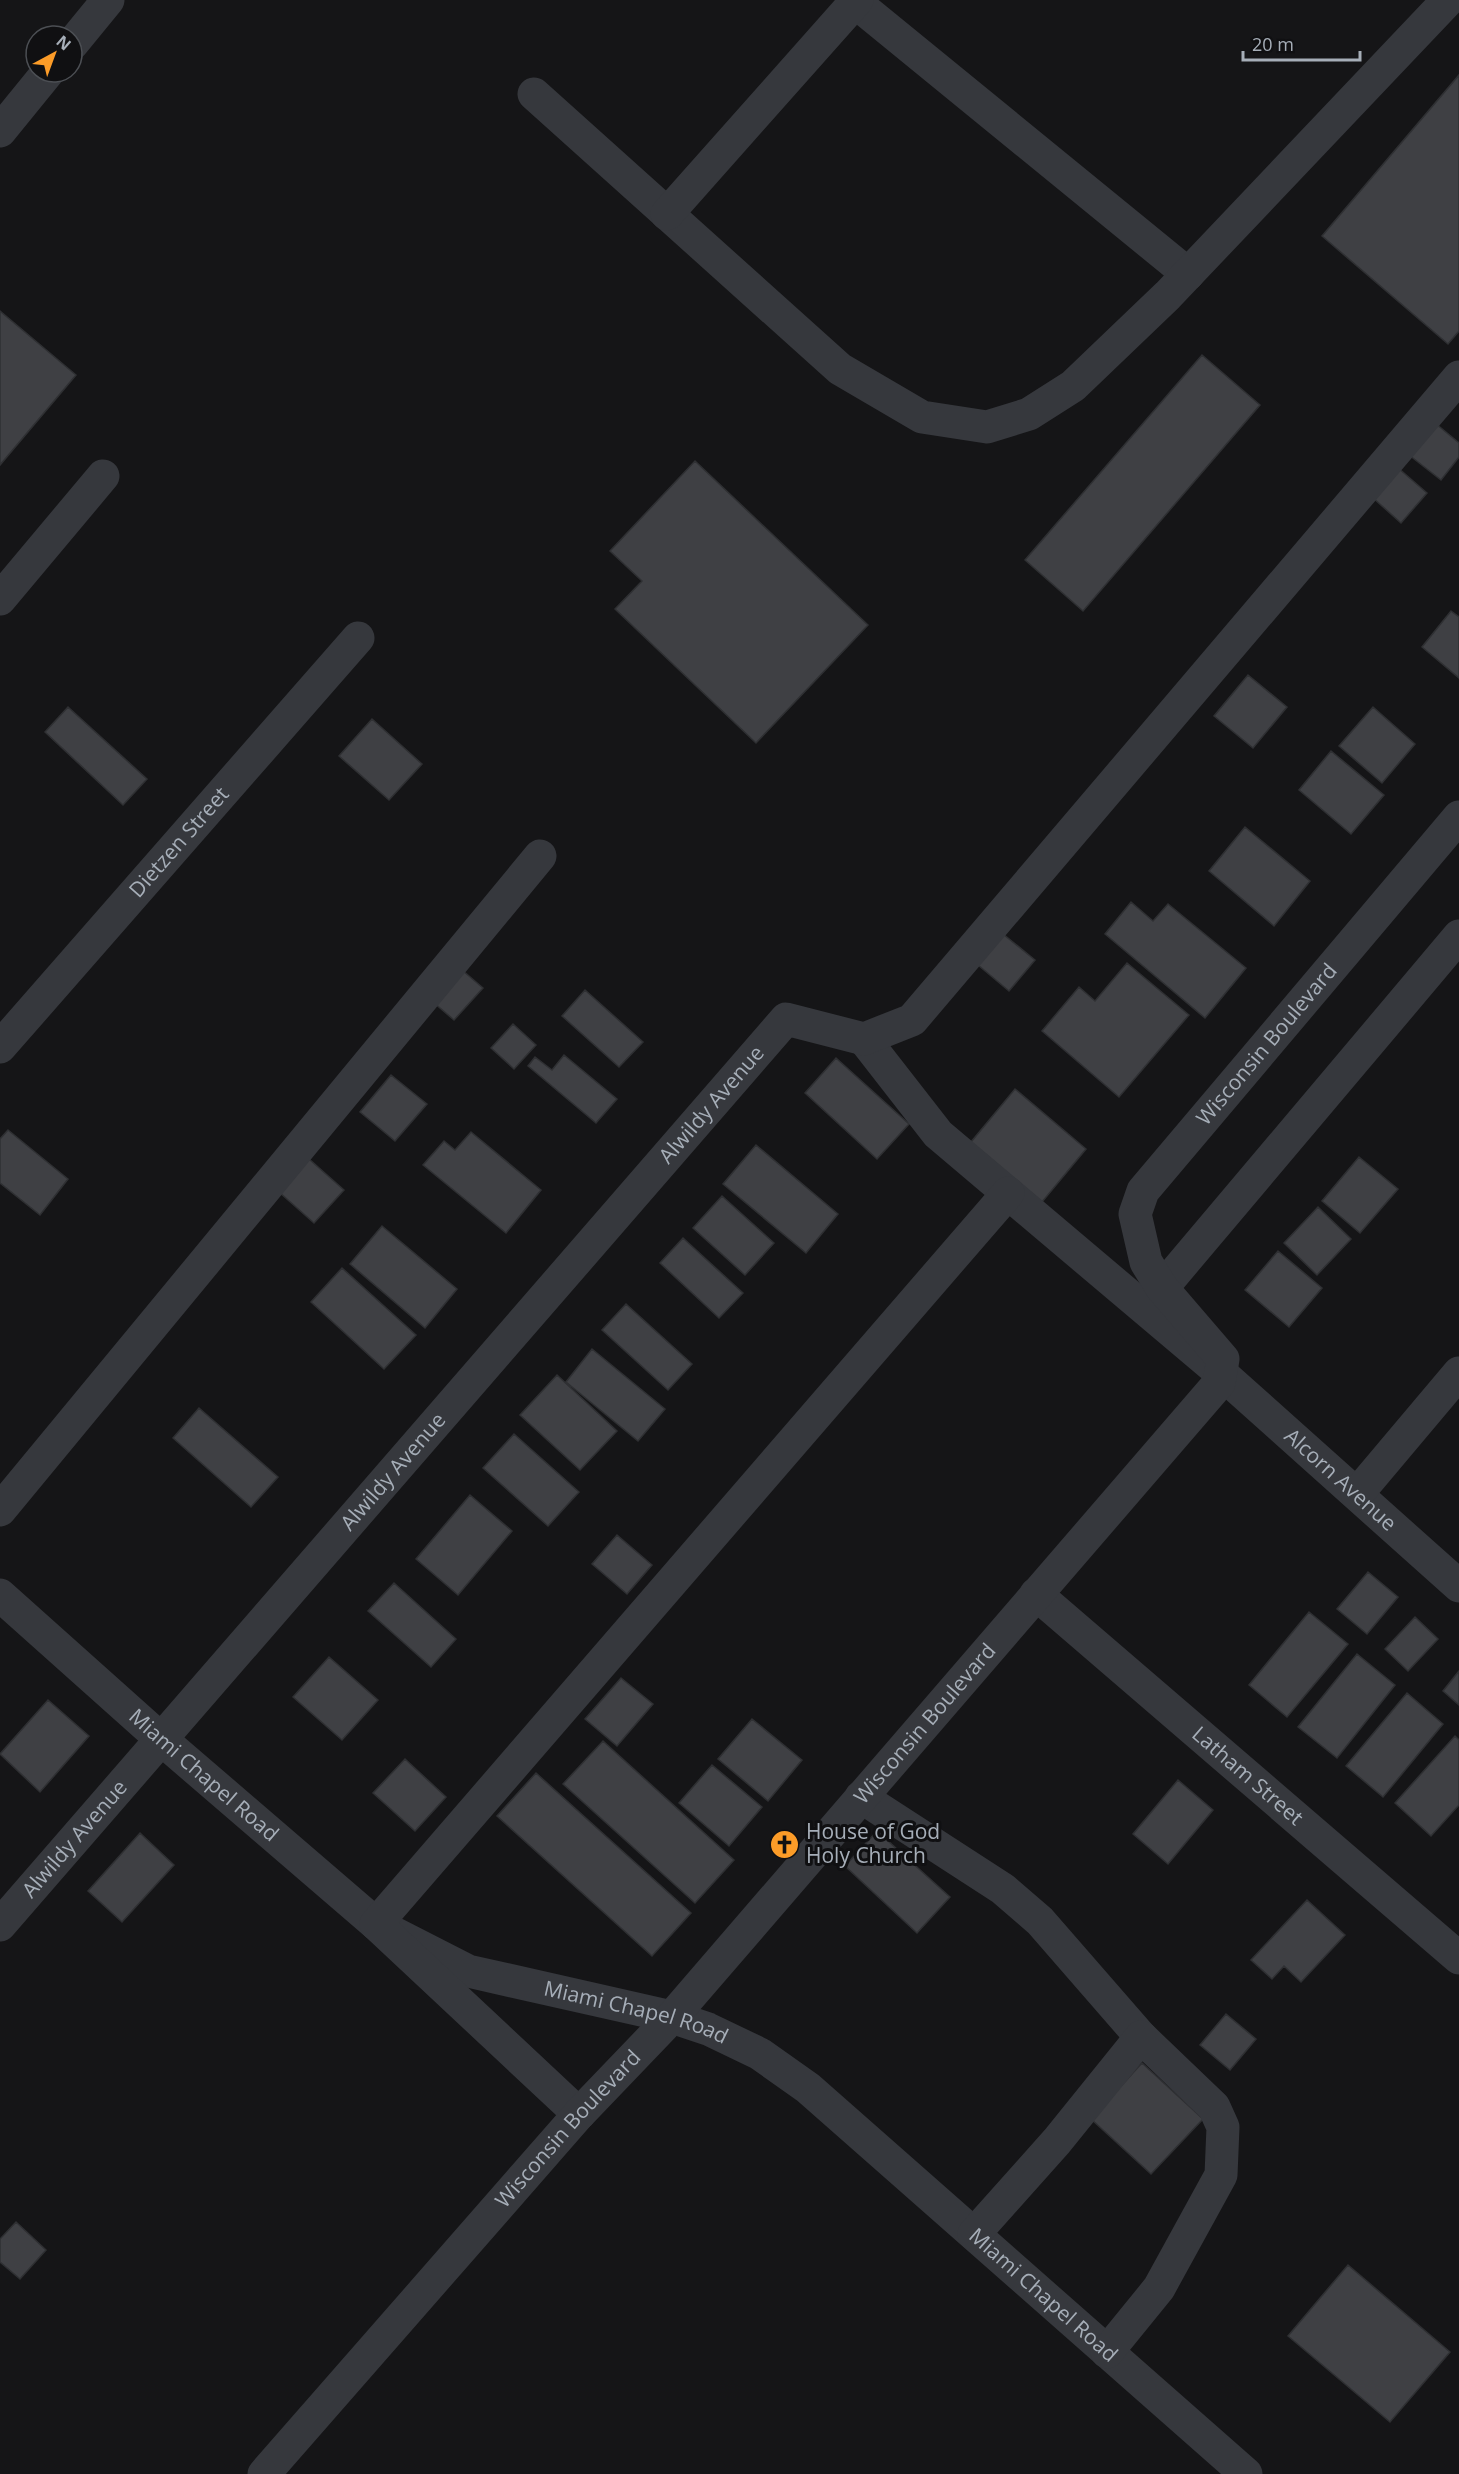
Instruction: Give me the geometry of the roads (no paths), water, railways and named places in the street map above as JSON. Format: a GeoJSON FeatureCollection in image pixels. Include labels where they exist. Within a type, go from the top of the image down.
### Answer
{"type":"FeatureCollection","features":[{"type":"Feature","properties":{"kind":"street"},"geometry":{"type":"LineString","coordinates":[[84,29],[108,0]]}},
{"type":"Feature","properties":{"kind":"street"},"geometry":{"type":"LineString","coordinates":[[534,94],[840,369],[922,417],[987,427],[1029,414],[1073,386],[1188,274],[1448,0]]}},
{"type":"Feature","properties":{"kind":"street"},"geometry":{"type":"LineString","coordinates":[[667,214],[856,1],[1188,274]]}},
{"type":"Feature","properties":{"kind":"street"},"geometry":{"type":"LineString","coordinates":[[0,130],[38,84]]}},
{"type":"Feature","properties":{"kind":"street"},"geometry":{"type":"LineString","coordinates":[[864,1039],[912,1020],[1459,376]]}},
{"type":"Feature","properties":{"kind":"street"},"geometry":{"type":"LineString","coordinates":[[0,599],[103,476]]}},
{"type":"Feature","properties":{"kind":"street","name":"Dietzen Street"},"geometry":{"type":"LineString","coordinates":[[0,1047],[358,638]]}},
{"type":"Feature","properties":{"kind":"street","name":"Wisconsin Boulevard"},"geometry":{"type":"LineString","coordinates":[[264,2474],[579,2114],[672,2017],[1219,1383],[1223,1359],[1162,1288],[1146,1262],[1134,1214],[1143,1191],[1459,817]]}},
{"type":"Feature","properties":{"kind":"street"},"geometry":{"type":"LineString","coordinates":[[0,1510],[540,856]]}},
{"type":"Feature","properties":{"kind":"street"},"geometry":{"type":"LineString","coordinates":[[1162,1288],[1459,936]]}},
{"type":"Feature","properties":{"kind":"street","name":"Alwildy Avenue"},"geometry":{"type":"LineString","coordinates":[[0,1925],[786,1019],[864,1039]]}},
{"type":"Feature","properties":{"kind":"street","name":"Alcorn Avenue"},"geometry":{"type":"LineString","coordinates":[[864,1039],[938,1134],[1222,1374],[1459,1586]]}},
{"type":"Feature","properties":{"kind":"street"},"geometry":{"type":"LineString","coordinates":[[579,2114],[376,1924],[1008,1193]]}},
{"type":"Feature","properties":{"kind":"street"},"geometry":{"type":"LineString","coordinates":[[1357,1494],[1459,1373]]}},
{"type":"Feature","properties":{"kind":"street","name":"Latham Street"},"geometry":{"type":"LineString","coordinates":[[1036,1594],[1459,1958]]}},
{"type":"Feature","properties":{"kind":"street","name":"Miami Chapel Road"},"geometry":{"type":"LineString","coordinates":[[0,1595],[160,1739],[376,1924],[468,1971],[672,2017],[708,2029],[760,2054],[808,2088],[1246,2474]]}},
{"type":"Feature","properties":{"kind":"street"},"geometry":{"type":"LineString","coordinates":[[861,1797],[1003,1889],[1040,1921],[1141,2037],[1214,2107],[1223,2127],[1221,2175],[1159,2288],[1107,2352]]}},
{"type":"Feature","properties":{"kind":"street"},"geometry":{"type":"LineString","coordinates":[[974,2234],[1057,2140],[1141,2037]]}},
{"type":"Feature","properties":{"kind":"place","name":"House of God Holy Church"},"geometry":{"type":"Point","coordinates":[785,1844]}}]}
